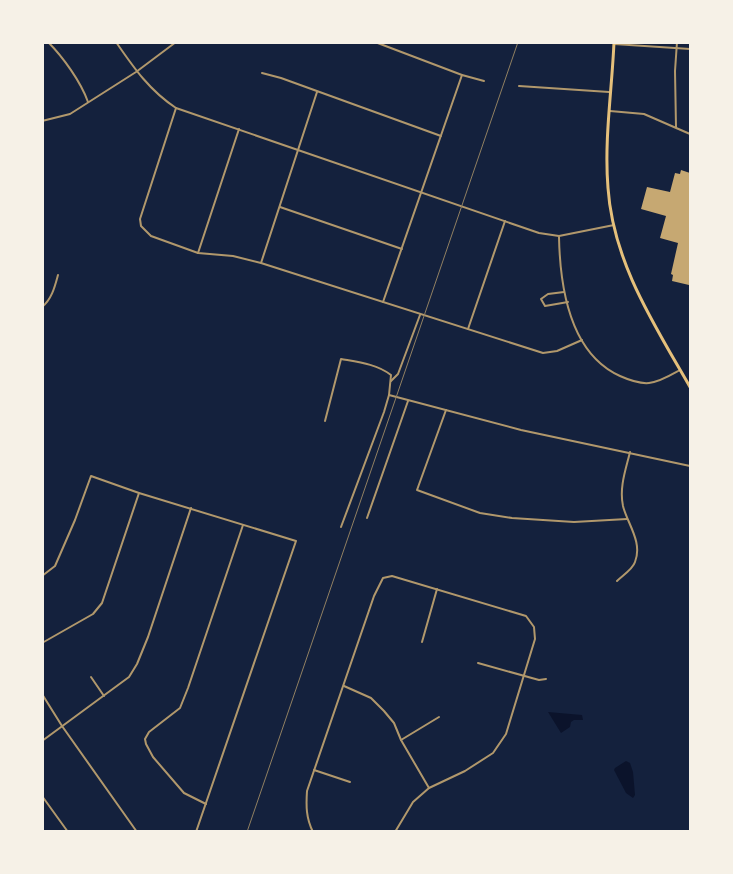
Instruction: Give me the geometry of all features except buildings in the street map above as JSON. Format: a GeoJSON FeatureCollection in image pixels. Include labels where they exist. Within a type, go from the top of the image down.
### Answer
{"type":"FeatureCollection","features":[{"type":"Feature","properties":{"kind":"main road"},"geometry":{"type":"LineString","coordinates":[[614,43],[607,168],[614,225],[622,257],[633,282],[690,387]]}},
{"type":"Feature","properties":{"kind":"street"},"geometry":{"type":"LineString","coordinates":[[48,42],[72,72],[85,92],[88,102]]}},
{"type":"Feature","properties":{"kind":"street"},"geometry":{"type":"LineString","coordinates":[[116,42],[136,72],[163,99],[176,108],[539,233],[559,236],[614,225]]}},
{"type":"Feature","properties":{"kind":"street"},"geometry":{"type":"LineString","coordinates":[[42,121],[70,114],[136,72],[176,42]]}},
{"type":"Feature","properties":{"kind":"street"},"geometry":{"type":"LineString","coordinates":[[375,42],[462,75],[484,81]]}},
{"type":"Feature","properties":{"kind":"street"},"geometry":{"type":"LineString","coordinates":[[676,127],[676,47],[678,42]]}},
{"type":"Feature","properties":{"kind":"street"},"geometry":{"type":"LineString","coordinates":[[614,43],[690,49]]}},
{"type":"Feature","properties":{"kind":"street"},"geometry":{"type":"LineString","coordinates":[[262,73],[281,78],[441,136]]}},
{"type":"Feature","properties":{"kind":"street"},"geometry":{"type":"LineString","coordinates":[[383,302],[462,75]]}},
{"type":"Feature","properties":{"kind":"street"},"geometry":{"type":"LineString","coordinates":[[520,86],[612,92]]}},
{"type":"Feature","properties":{"kind":"street"},"geometry":{"type":"LineString","coordinates":[[261,263],[318,92]]}},
{"type":"Feature","properties":{"kind":"street"},"geometry":{"type":"LineString","coordinates":[[176,108],[140,219],[141,226],[151,236],[198,253],[233,256],[261,263],[543,353],[557,351],[582,340]]}},
{"type":"Feature","properties":{"kind":"street"},"geometry":{"type":"LineString","coordinates":[[610,111],[644,114],[690,134]]}},
{"type":"Feature","properties":{"kind":"street"},"geometry":{"type":"LineString","coordinates":[[198,253],[239,129]]}},
{"type":"Feature","properties":{"kind":"street"},"geometry":{"type":"LineString","coordinates":[[280,207],[402,249]]}},
{"type":"Feature","properties":{"kind":"street"},"geometry":{"type":"LineString","coordinates":[[468,329],[505,221]]}},
{"type":"Feature","properties":{"kind":"street"},"geometry":{"type":"LineString","coordinates":[[559,236],[560,268],[564,292],[572,318],[582,340],[594,357],[614,373],[633,381],[644,383],[654,382],[680,370]]}},
{"type":"Feature","properties":{"kind":"street"},"geometry":{"type":"LineString","coordinates":[[42,307],[47,303],[52,293],[58,275]]}},
{"type":"Feature","properties":{"kind":"street"},"geometry":{"type":"LineString","coordinates":[[564,292],[548,294],[541,299],[544,306],[568,302]]}},
{"type":"Feature","properties":{"kind":"street"},"geometry":{"type":"LineString","coordinates":[[391,381],[396,377],[400,369],[421,314]]}},
{"type":"Feature","properties":{"kind":"street"},"geometry":{"type":"LineString","coordinates":[[325,421],[341,359],[385,370],[391,375],[389,395],[341,527]]}},
{"type":"Feature","properties":{"kind":"street"},"geometry":{"type":"LineString","coordinates":[[389,395],[562,439],[690,466]]}},
{"type":"Feature","properties":{"kind":"street"},"geometry":{"type":"LineString","coordinates":[[367,518],[408,400]]}},
{"type":"Feature","properties":{"kind":"street"},"geometry":{"type":"LineString","coordinates":[[446,410],[417,490],[480,513],[512,518],[574,522],[627,519]]}},
{"type":"Feature","properties":{"kind":"street"},"geometry":{"type":"LineString","coordinates":[[616,581],[635,563],[636,542],[627,519],[622,494],[630,452]]}},
{"type":"Feature","properties":{"kind":"street"},"geometry":{"type":"LineString","coordinates":[[42,576],[55,566],[91,476],[139,493],[296,541],[196,832]]}},
{"type":"Feature","properties":{"kind":"street"},"geometry":{"type":"LineString","coordinates":[[42,642],[93,614],[102,603],[139,493]]}},
{"type":"Feature","properties":{"kind":"street"},"geometry":{"type":"LineString","coordinates":[[42,741],[129,677],[137,664],[191,508]]}},
{"type":"Feature","properties":{"kind":"street"},"geometry":{"type":"LineString","coordinates":[[206,804],[184,792],[153,757],[145,739],[149,732],[180,708],[243,524]]}},
{"type":"Feature","properties":{"kind":"street"},"geometry":{"type":"LineString","coordinates":[[312,832],[306,806],[307,791],[374,596],[383,578],[392,576],[526,616],[534,627],[535,639],[506,734],[493,753],[465,771],[429,788],[413,802],[395,832]]}},
{"type":"Feature","properties":{"kind":"street"},"geometry":{"type":"LineString","coordinates":[[422,642],[437,590]]}},
{"type":"Feature","properties":{"kind":"street"},"geometry":{"type":"LineString","coordinates":[[478,663],[539,680],[546,679]]}},
{"type":"Feature","properties":{"kind":"street"},"geometry":{"type":"LineString","coordinates":[[91,677],[104,696]]}},
{"type":"Feature","properties":{"kind":"street"},"geometry":{"type":"LineString","coordinates":[[343,686],[363,694],[378,704],[394,723],[401,740],[429,788]]}},
{"type":"Feature","properties":{"kind":"street"},"geometry":{"type":"LineString","coordinates":[[42,694],[62,726],[137,832]]}},
{"type":"Feature","properties":{"kind":"street"},"geometry":{"type":"LineString","coordinates":[[401,740],[439,717]]}},
{"type":"Feature","properties":{"kind":"street"},"geometry":{"type":"LineString","coordinates":[[314,770],[350,782]]}},
{"type":"Feature","properties":{"kind":"street"},"geometry":{"type":"LineString","coordinates":[[42,796],[68,832]]}},
{"type":"Feature","properties":{"kind":"water"},"geometry":{"type":"Polygon","coordinates":[[[548,712],[582,715],[583,720],[574,720],[571,722],[570,727],[561,733],[548,712]]]}},
{"type":"Feature","properties":{"kind":"water"},"geometry":{"type":"Polygon","coordinates":[[[626,761],[630,763],[633,772],[635,795],[633,798],[626,793],[614,770],[626,761]]]}},
{"type":"Feature","properties":{"kind":"railway"},"geometry":{"type":"LineString","coordinates":[[247,832],[518,42]]}}]}
